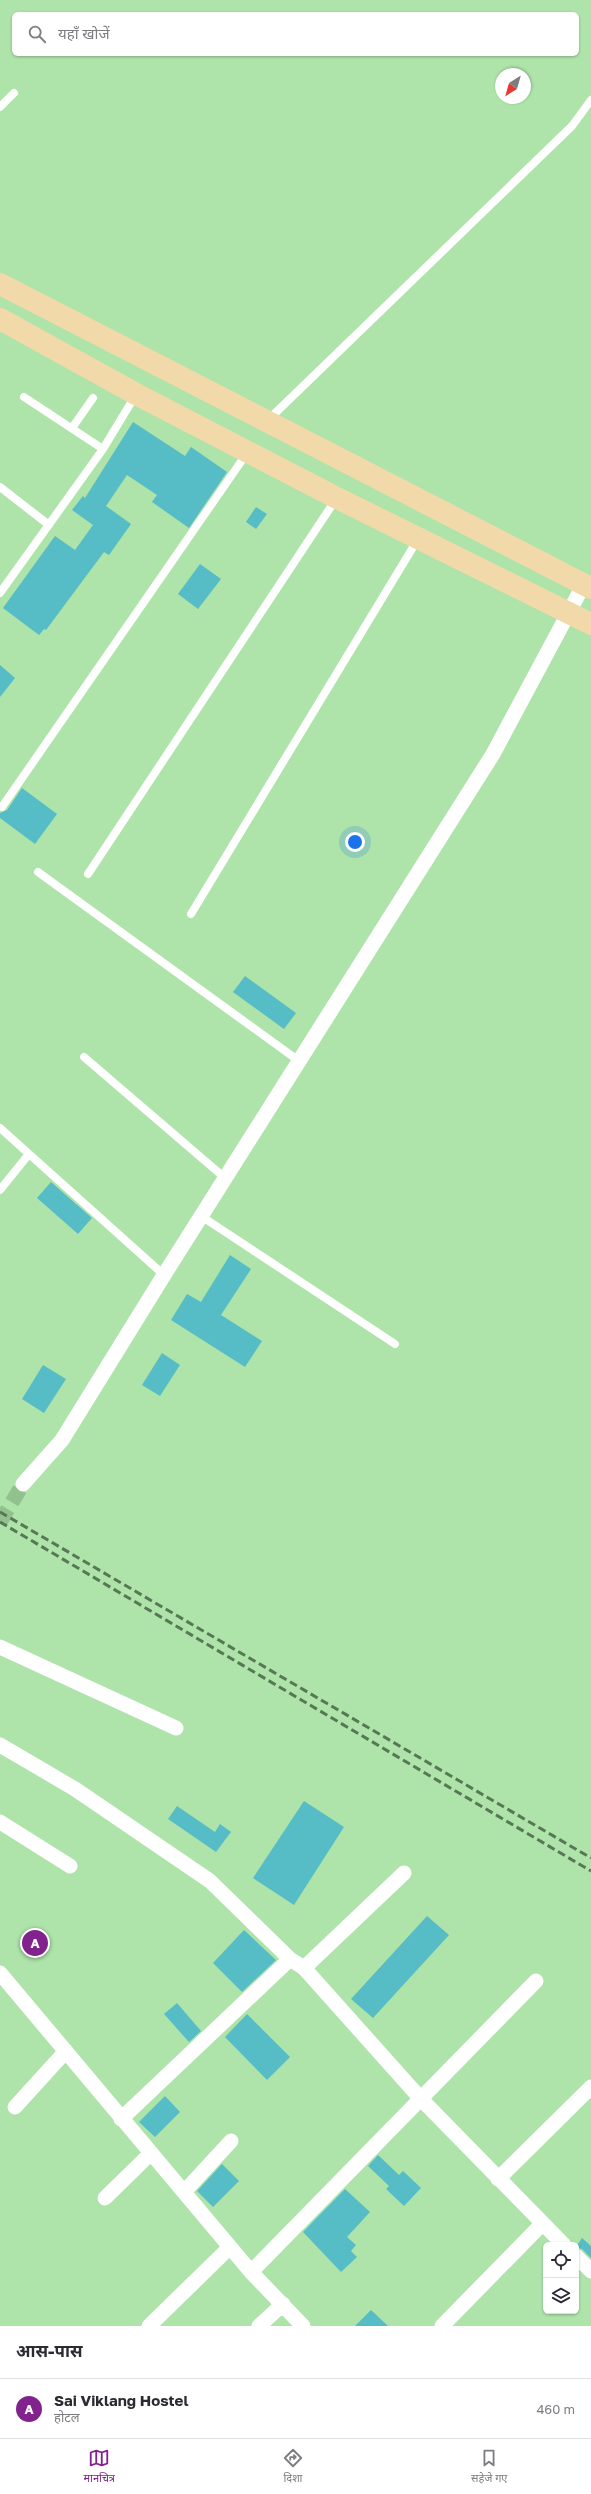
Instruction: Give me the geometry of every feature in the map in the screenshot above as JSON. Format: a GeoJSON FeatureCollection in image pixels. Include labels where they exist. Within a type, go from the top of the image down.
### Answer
{"type":"FeatureCollection","features":[{"type":"Feature","properties":{"kind":"main road"},"geometry":{"type":"LineString","coordinates":[[0,284],[587,586]]}},
{"type":"Feature","properties":{"kind":"main road"},"geometry":{"type":"LineString","coordinates":[[0,319],[136,394],[249,451],[337,498],[591,624]]}},
{"type":"Feature","properties":{"kind":"street"},"geometry":{"type":"LineString","coordinates":[[23,1484],[62,1440],[201,1216],[493,754],[570,613],[587,586]]}},
{"type":"Feature","properties":{"kind":"street"},"geometry":{"type":"LineString","coordinates":[[0,1647],[176,1728]]}},
{"type":"Feature","properties":{"kind":"street"},"geometry":{"type":"LineString","coordinates":[[0,1744],[75,1789],[210,1881],[290,1959],[304,1968],[421,2099],[561,2242]]}},
{"type":"Feature","properties":{"kind":"street"},"geometry":{"type":"LineString","coordinates":[[0,1822],[70,1866]]}},
{"type":"Feature","properties":{"kind":"street"},"geometry":{"type":"LineString","coordinates":[[304,1968],[404,1873]]}},
{"type":"Feature","properties":{"kind":"street"},"geometry":{"type":"LineString","coordinates":[[121,2119],[290,1959]]}},
{"type":"Feature","properties":{"kind":"street"},"geometry":{"type":"LineString","coordinates":[[0,1973],[251,2272],[304,2326]]}},
{"type":"Feature","properties":{"kind":"street"},"geometry":{"type":"LineString","coordinates":[[251,2272],[536,1982]]}},
{"type":"Feature","properties":{"kind":"street"},"geometry":{"type":"LineString","coordinates":[[15,2107],[66,2052]]}},
{"type":"Feature","properties":{"kind":"street"},"geometry":{"type":"LineString","coordinates":[[498,2179],[591,2087]]}},
{"type":"Feature","properties":{"kind":"street"},"geometry":{"type":"LineString","coordinates":[[184,2192],[231,2141]]}},
{"type":"Feature","properties":{"kind":"street"},"geometry":{"type":"LineString","coordinates":[[105,2198],[151,2153]]}},
{"type":"Feature","properties":{"kind":"street"},"geometry":{"type":"LineString","coordinates":[[442,2326],[542,2224]]}},
{"type":"Feature","properties":{"kind":"street"},"geometry":{"type":"LineString","coordinates":[[149,2326],[230,2247]]}},
{"type":"Feature","properties":{"kind":"street"},"geometry":{"type":"LineString","coordinates":[[579,2259],[591,2270]]}},
{"type":"Feature","properties":{"kind":"street"},"geometry":{"type":"LineString","coordinates":[[259,2326],[283,2304]]}},
{"type":"Feature","properties":{"kind":"lane"},"geometry":{"type":"LineString","coordinates":[[0,107],[14,93]]}},
{"type":"Feature","properties":{"kind":"lane"},"geometry":{"type":"LineString","coordinates":[[267,421],[572,126],[591,100]]}},
{"type":"Feature","properties":{"kind":"lane"},"geometry":{"type":"LineString","coordinates":[[0,593],[103,449],[136,394]]}},
{"type":"Feature","properties":{"kind":"lane"},"geometry":{"type":"LineString","coordinates":[[24,397],[103,449]]}},
{"type":"Feature","properties":{"kind":"lane"},"geometry":{"type":"LineString","coordinates":[[72,428],[93,398]]}},
{"type":"Feature","properties":{"kind":"lane"},"geometry":{"type":"LineString","coordinates":[[2,807],[249,451]]}},
{"type":"Feature","properties":{"kind":"lane"},"geometry":{"type":"LineString","coordinates":[[0,487],[49,525]]}},
{"type":"Feature","properties":{"kind":"lane"},"geometry":{"type":"LineString","coordinates":[[88,874],[337,498]]}},
{"type":"Feature","properties":{"kind":"lane"},"geometry":{"type":"LineString","coordinates":[[191,914],[418,538]]}},
{"type":"Feature","properties":{"kind":"lane"},"geometry":{"type":"LineString","coordinates":[[38,872],[299,1061]]}},
{"type":"Feature","properties":{"kind":"lane"},"geometry":{"type":"LineString","coordinates":[[84,1057],[225,1178]]}},
{"type":"Feature","properties":{"kind":"lane"},"geometry":{"type":"LineString","coordinates":[[0,1128],[164,1275]]}},
{"type":"Feature","properties":{"kind":"lane"},"geometry":{"type":"LineString","coordinates":[[0,1190],[29,1154]]}},
{"type":"Feature","properties":{"kind":"lane"},"geometry":{"type":"LineString","coordinates":[[201,1216],[395,1344]]}},
{"type":"Feature","properties":{"kind":"building"},"geometry":{"type":"Polygon","coordinates":[[[133,422],[185,456],[191,447],[227,472],[189,528],[152,502],[157,495],[127,475],[106,506],[131,524],[109,555],[104,552],[46,630],[44,629],[39,635],[3,608],[55,536],[75,550],[93,525],[72,510],[83,496],[85,498],[133,422]]]}},
{"type":"Feature","properties":{"kind":"building"},"geometry":{"type":"Polygon","coordinates":[[[256,507],[267,514],[256,529],[246,522],[256,507]]]}},
{"type":"Feature","properties":{"kind":"building"},"geometry":{"type":"Polygon","coordinates":[[[200,564],[221,579],[198,609],[178,594],[200,564]]]}},
{"type":"Feature","properties":{"kind":"building"},"geometry":{"type":"Polygon","coordinates":[[[0,665],[15,678],[0,697],[0,665]]]}},
{"type":"Feature","properties":{"kind":"building"},"geometry":{"type":"Polygon","coordinates":[[[22,788],[57,814],[35,844],[0,818],[0,813],[7,810],[22,788]]]}},
{"type":"Feature","properties":{"kind":"building"},"geometry":{"type":"Polygon","coordinates":[[[245,976],[296,1013],[284,1029],[233,992],[245,976]]]}},
{"type":"Feature","properties":{"kind":"building"},"geometry":{"type":"Polygon","coordinates":[[[51,1182],[92,1218],[78,1234],[37,1198],[51,1182]]]}},
{"type":"Feature","properties":{"kind":"building"},"geometry":{"type":"Polygon","coordinates":[[[230,1255],[251,1269],[221,1315],[262,1341],[245,1367],[171,1320],[187,1294],[201,1302],[230,1255]]]}},
{"type":"Feature","properties":{"kind":"building"},"geometry":{"type":"Polygon","coordinates":[[[162,1353],[180,1365],[160,1396],[142,1385],[162,1353]]]}},
{"type":"Feature","properties":{"kind":"building"},"geometry":{"type":"Polygon","coordinates":[[[43,1365],[66,1379],[44,1413],[22,1399],[43,1365]]]}},
{"type":"Feature","properties":{"kind":"building"},"geometry":{"type":"Polygon","coordinates":[[[304,1801],[344,1827],[294,1905],[253,1878],[304,1801]]]}},
{"type":"Feature","properties":{"kind":"building"},"geometry":{"type":"Polygon","coordinates":[[[177,1806],[215,1832],[220,1824],[231,1832],[216,1852],[168,1819],[177,1806]]]}},
{"type":"Feature","properties":{"kind":"building"},"geometry":{"type":"Polygon","coordinates":[[[427,1916],[449,1935],[373,2018],[351,1999],[427,1916]]]}},
{"type":"Feature","properties":{"kind":"building"},"geometry":{"type":"Polygon","coordinates":[[[244,1930],[276,1960],[242,1992],[213,1963],[244,1930]]]}},
{"type":"Feature","properties":{"kind":"building"},"geometry":{"type":"Polygon","coordinates":[[[177,2003],[201,2031],[189,2042],[164,2014],[177,2003]]]}},
{"type":"Feature","properties":{"kind":"building"},"geometry":{"type":"Polygon","coordinates":[[[247,2014],[290,2057],[267,2080],[225,2037],[247,2014]]]}},
{"type":"Feature","properties":{"kind":"building"},"geometry":{"type":"Polygon","coordinates":[[[165,2096],[180,2112],[155,2137],[139,2122],[165,2096]]]}},
{"type":"Feature","properties":{"kind":"building"},"geometry":{"type":"Polygon","coordinates":[[[378,2155],[399,2175],[403,2171],[421,2188],[404,2206],[386,2189],[389,2186],[368,2166],[378,2155]]]}},
{"type":"Feature","properties":{"kind":"building"},"geometry":{"type":"Polygon","coordinates":[[[222,2164],[239,2181],[213,2207],[197,2191],[222,2164]]]}},
{"type":"Feature","properties":{"kind":"building"},"geometry":{"type":"Polygon","coordinates":[[[345,2189],[370,2212],[347,2237],[356,2245],[351,2251],[357,2257],[341,2272],[303,2232],[345,2189]]]}},
{"type":"Feature","properties":{"kind":"building"},"geometry":{"type":"Polygon","coordinates":[[[582,2238],[591,2246],[591,2258],[579,2248],[579,2242],[582,2238]]]}},
{"type":"Feature","properties":{"kind":"building"},"geometry":{"type":"Polygon","coordinates":[[[371,2310],[388,2326],[355,2326],[371,2310]]]}},
{"type":"Feature","properties":{"kind":"tunnel"},"geometry":{"type":"LineString","coordinates":[[0,1522],[23,1484]]}},
{"type":"Feature","properties":{"kind":"railway"},"geometry":{"type":"LineString","coordinates":[[0,1512],[591,1858]]}},
{"type":"Feature","properties":{"kind":"railway"},"geometry":{"type":"LineString","coordinates":[[0,1522],[591,1871]]}},
{"type":"Feature","properties":{"kind":"place","name":"Sai Viklang Hostel"},"geometry":{"type":"Point","coordinates":[35,1943]}}]}
